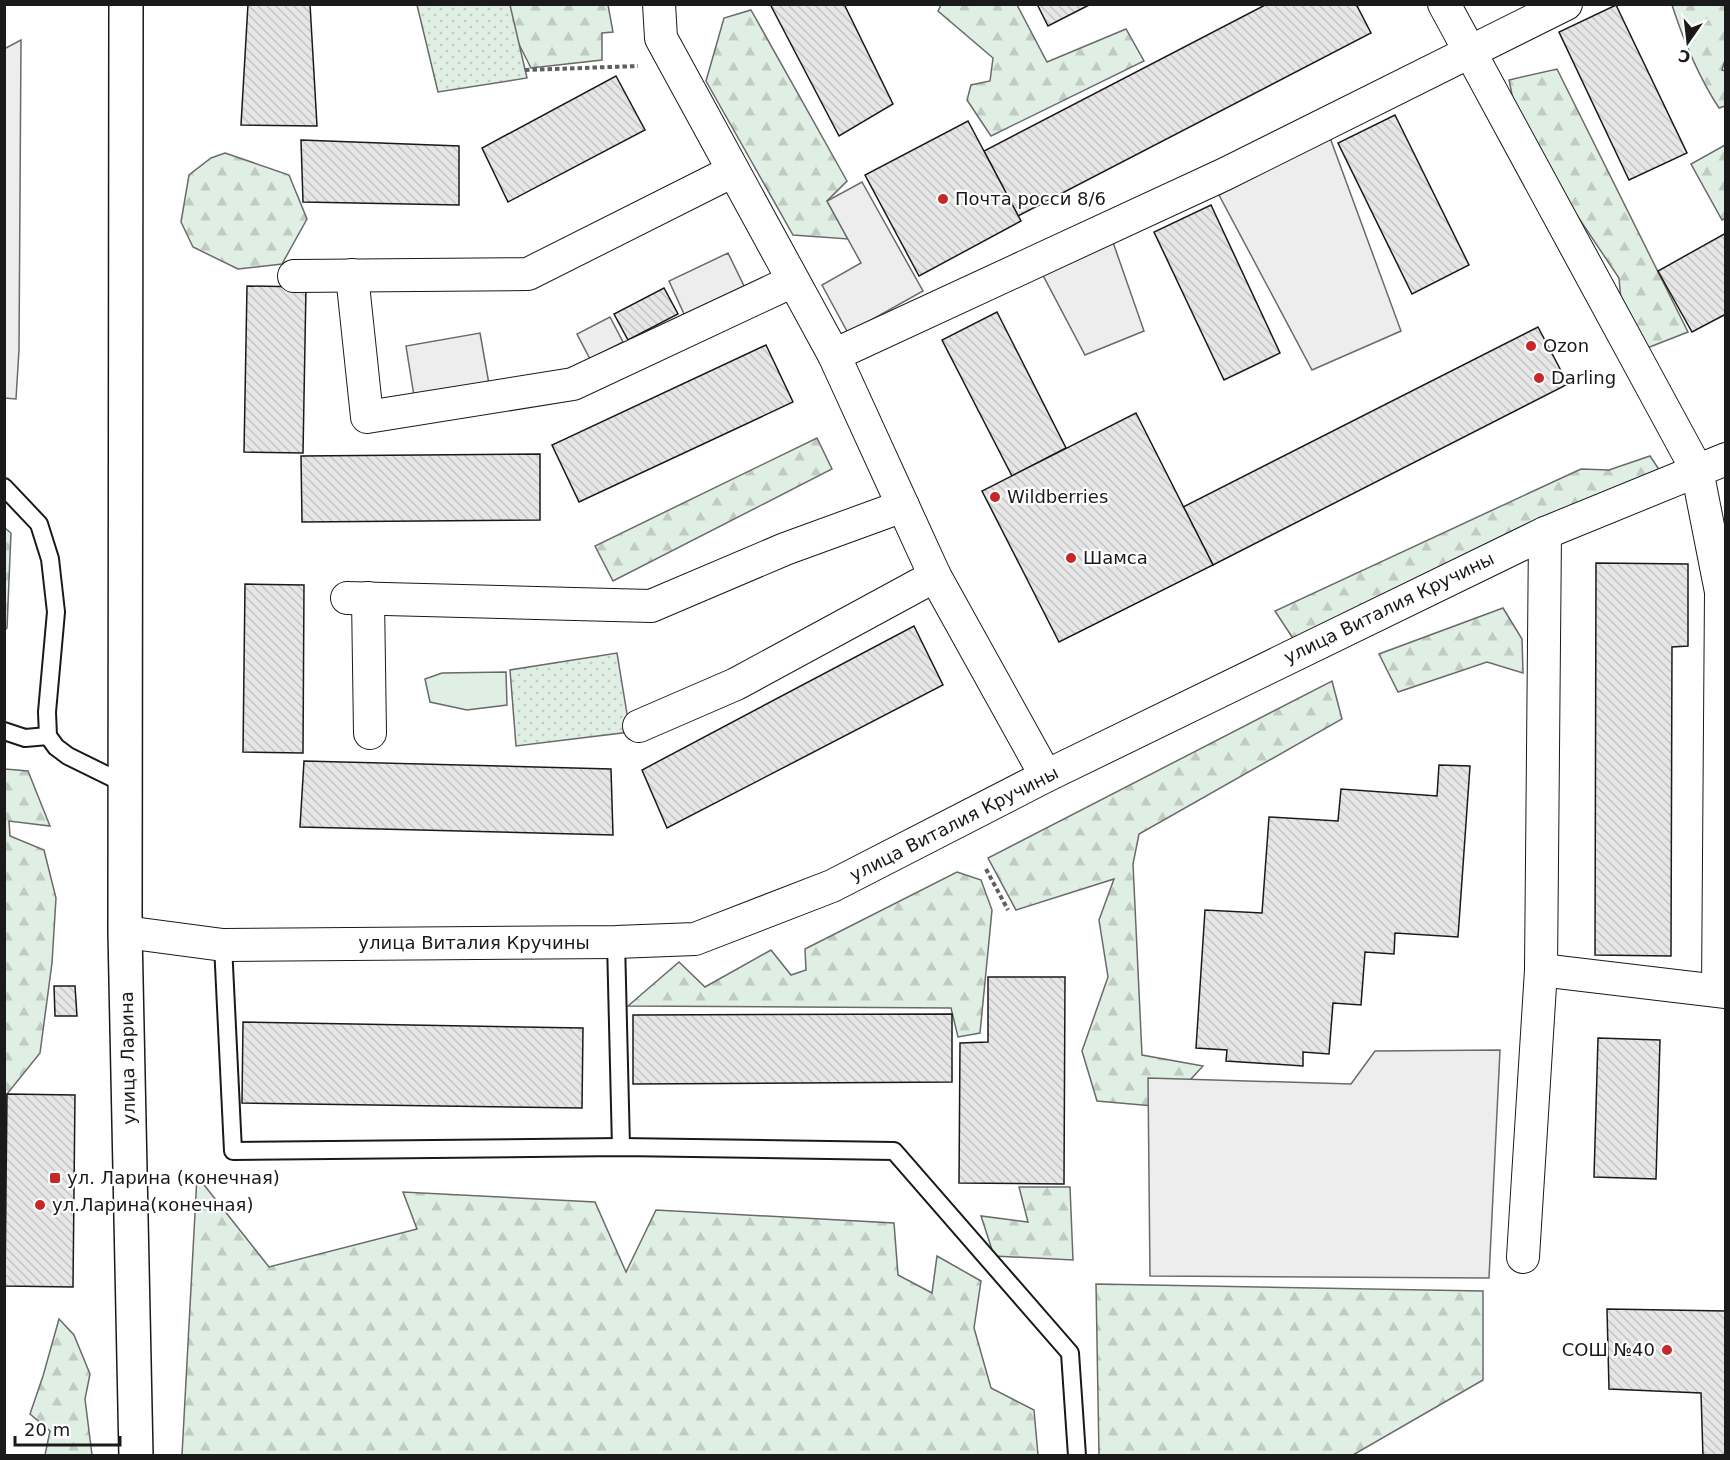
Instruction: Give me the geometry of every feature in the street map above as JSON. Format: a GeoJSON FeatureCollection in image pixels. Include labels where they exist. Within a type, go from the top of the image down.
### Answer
{"type":"FeatureCollection","features":[{"type":"Feature","properties":{"kind":"main road","name":"улица Ларина"},"geometry":{"type":"LineString","coordinates":[[126,4],[125,932],[136,1455]]}},
{"type":"Feature","properties":{"kind":"street"},"geometry":{"type":"LineString","coordinates":[[659,4],[661,38],[834,355],[935,576],[1046,776]]}},
{"type":"Feature","properties":{"kind":"street"},"geometry":{"type":"LineString","coordinates":[[1444,4],[1469,53],[1711,464],[1721,592],[1723,666],[1722,991],[1541,970]]}},
{"type":"Feature","properties":{"kind":"street"},"geometry":{"type":"LineString","coordinates":[[834,355],[1225,174],[1566,4]]}},
{"type":"Feature","properties":{"kind":"street"},"geometry":{"type":"LineString","coordinates":[[294,276],[528,274],[733,171]]}},
{"type":"Feature","properties":{"kind":"street"},"geometry":{"type":"LineString","coordinates":[[352,275],[367,417],[573,384],[793,280]]}},
{"type":"Feature","properties":{"kind":"street","name":"улица Виталия Кручины"},"geometry":{"type":"LineString","coordinates":[[125,932],[223,945],[616,942],[694,939],[832,886],[1046,776],[1545,533],[1711,464]]}},
{"type":"Feature","properties":{"kind":"street"},"geometry":{"type":"LineString","coordinates":[[370,733],[358,598],[651,606],[785,549],[903,506]]}},
{"type":"Feature","properties":{"kind":"street"},"geometry":{"type":"LineString","coordinates":[[1523,1257],[1541,970],[1545,533]]}},
{"type":"Feature","properties":{"kind":"street"},"geometry":{"type":"LineString","coordinates":[[639,726],[736,684],[935,576]]}},
{"type":"Feature","properties":{"kind":"lane"},"geometry":{"type":"LineString","coordinates":[[4,487],[39,524],[50,559],[56,612],[47,712],[48,736],[56,747],[68,756],[125,784]]}},
{"type":"Feature","properties":{"kind":"lane"},"geometry":{"type":"LineString","coordinates":[[4,731],[25,738],[48,736]]}},
{"type":"Feature","properties":{"kind":"lane"},"geometry":{"type":"LineString","coordinates":[[616,942],[621,1147]]}},
{"type":"Feature","properties":{"kind":"lane"},"geometry":{"type":"LineString","coordinates":[[223,945],[233,1151],[621,1147],[894,1151],[1070,1353],[1077,1455]]}},
{"type":"Feature","properties":{"kind":"path"},"geometry":{"type":"LineString","coordinates":[[525,69],[645,66]]}},
{"type":"Feature","properties":{"kind":"path"},"geometry":{"type":"LineString","coordinates":[[986,869],[1008,910]]}},
{"type":"Feature","properties":{"kind":"green space"},"geometry":{"type":"Polygon","coordinates":[[[417,5],[510,5],[527,78],[438,92],[417,5]]]}},
{"type":"Feature","properties":{"kind":"green space"},"geometry":{"type":"Polygon","coordinates":[[[499,5],[608,5],[613,32],[602,33],[602,60],[531,68],[499,5]]]}},
{"type":"Feature","properties":{"kind":"green space"},"geometry":{"type":"Polygon","coordinates":[[[941,5],[1017,5],[1047,62],[1126,29],[1144,61],[991,136],[967,100],[971,85],[990,81],[993,58],[938,11],[941,5]]]}},
{"type":"Feature","properties":{"kind":"green space"},"geometry":{"type":"Polygon","coordinates":[[[1672,5],[1725,5],[1726,57],[1722,70],[1725,71],[1725,106],[1719,108],[1704,84],[1672,5]]]}},
{"type":"Feature","properties":{"kind":"green space"},"geometry":{"type":"Polygon","coordinates":[[[751,10],[847,181],[827,201],[848,239],[793,235],[706,81],[724,18],[751,10]]]}},
{"type":"Feature","properties":{"kind":"green space"},"geometry":{"type":"Polygon","coordinates":[[[1557,69],[1688,332],[1642,350],[1621,300],[1619,278],[1519,129],[1509,80],[1557,69]]]}},
{"type":"Feature","properties":{"kind":"green space"},"geometry":{"type":"Polygon","coordinates":[[[1725,145],[1726,218],[1722,220],[1691,164],[1725,145]]]}},
{"type":"Feature","properties":{"kind":"green space"},"geometry":{"type":"Polygon","coordinates":[[[225,153],[289,175],[307,219],[282,264],[238,269],[193,247],[181,222],[189,175],[211,158],[225,153]]]}},
{"type":"Feature","properties":{"kind":"green space"},"geometry":{"type":"Polygon","coordinates":[[[817,438],[832,469],[613,581],[595,546],[817,438]]]}},
{"type":"Feature","properties":{"kind":"green space"},"geometry":{"type":"Polygon","coordinates":[[[1650,456],[1662,474],[1298,646],[1275,611],[1581,469],[1609,470],[1650,456]]]}},
{"type":"Feature","properties":{"kind":"green space"},"geometry":{"type":"Polygon","coordinates":[[[5,528],[11,533],[7,628],[5,630],[5,528]]]}},
{"type":"Feature","properties":{"kind":"green space"},"geometry":{"type":"Polygon","coordinates":[[[1503,608],[1522,639],[1523,673],[1487,662],[1398,692],[1379,654],[1503,608]]]}},
{"type":"Feature","properties":{"kind":"green space"},"geometry":{"type":"Polygon","coordinates":[[[617,653],[630,732],[516,746],[510,670],[617,653]]]}},
{"type":"Feature","properties":{"kind":"green space"},"geometry":{"type":"Polygon","coordinates":[[[506,672],[507,705],[467,710],[430,702],[425,679],[442,673],[506,672]]]}},
{"type":"Feature","properties":{"kind":"green space"},"geometry":{"type":"Polygon","coordinates":[[[1332,681],[1342,719],[1139,834],[1133,864],[1142,1055],[1203,1066],[1165,1107],[1097,1101],[1082,1051],[1108,977],[1099,920],[1114,879],[1016,910],[988,858],[1332,681]]]}},
{"type":"Feature","properties":{"kind":"green space"},"geometry":{"type":"Polygon","coordinates":[[[5,769],[28,771],[50,826],[9,821],[10,836],[44,850],[56,898],[52,963],[40,1053],[7,1094],[5,1135],[5,769]]]}},
{"type":"Feature","properties":{"kind":"green space"},"geometry":{"type":"Polygon","coordinates":[[[957,872],[981,880],[992,910],[980,1033],[958,1037],[951,1008],[628,1006],[679,962],[705,987],[771,950],[791,975],[806,970],[805,949],[957,872]]]}},
{"type":"Feature","properties":{"kind":"green space"},"geometry":{"type":"Polygon","coordinates":[[[197,1176],[269,1267],[417,1229],[403,1192],[595,1202],[626,1272],[656,1210],[894,1223],[898,1275],[932,1293],[937,1256],[981,1281],[974,1328],[991,1388],[1034,1410],[1038,1455],[182,1455],[197,1176]]]}},
{"type":"Feature","properties":{"kind":"green space"},"geometry":{"type":"Polygon","coordinates":[[[1019,1187],[1070,1187],[1073,1260],[994,1256],[981,1216],[1028,1222],[1019,1187]]]}},
{"type":"Feature","properties":{"kind":"green space"},"geometry":{"type":"Polygon","coordinates":[[[1096,1284],[1483,1291],[1483,1380],[1353,1455],[1099,1455],[1096,1284]]]}},
{"type":"Feature","properties":{"kind":"green space"},"geometry":{"type":"Polygon","coordinates":[[[59,1319],[74,1335],[90,1374],[85,1399],[92,1455],[45,1455],[50,1431],[30,1414],[59,1319]]]}},
{"type":"Feature","properties":{"kind":"shaded area"},"geometry":{"type":"Polygon","coordinates":[[[21,40],[19,350],[16,399],[4,398],[4,49],[21,40]]]}},
{"type":"Feature","properties":{"kind":"shaded area"},"geometry":{"type":"Polygon","coordinates":[[[1329,135],[1401,331],[1312,370],[1219,195],[1329,135]]]}},
{"type":"Feature","properties":{"kind":"shaded area"},"geometry":{"type":"Polygon","coordinates":[[[862,182],[923,291],[848,333],[822,285],[861,263],[827,201],[862,182]]]}},
{"type":"Feature","properties":{"kind":"shaded area"},"geometry":{"type":"Polygon","coordinates":[[[1108,228],[1144,331],[1085,355],[1036,262],[1108,228]]]}},
{"type":"Feature","properties":{"kind":"shaded area"},"geometry":{"type":"Polygon","coordinates":[[[728,253],[745,288],[685,316],[669,281],[728,253]]]}},
{"type":"Feature","properties":{"kind":"shaded area"},"geometry":{"type":"Polygon","coordinates":[[[610,317],[623,342],[590,359],[577,334],[610,317]]]}},
{"type":"Feature","properties":{"kind":"shaded area"},"geometry":{"type":"Polygon","coordinates":[[[480,333],[489,384],[414,396],[406,346],[480,333]]]}},
{"type":"Feature","properties":{"kind":"shaded area"},"geometry":{"type":"Polygon","coordinates":[[[1500,1050],[1489,1278],[1150,1276],[1148,1078],[1351,1084],[1375,1051],[1500,1050]]]}},
{"type":"Feature","properties":{"kind":"building"},"geometry":{"type":"Polygon","coordinates":[[[248,4],[310,4],[317,126],[241,125],[248,4]]]}},
{"type":"Feature","properties":{"kind":"building"},"geometry":{"type":"Polygon","coordinates":[[[770,4],[844,4],[893,104],[839,136],[770,4]]]}},
{"type":"Feature","properties":{"kind":"building"},"geometry":{"type":"Polygon","coordinates":[[[1037,4],[1091,4],[1048,26],[1037,4]]]}},
{"type":"Feature","properties":{"kind":"building"},"geometry":{"type":"Polygon","coordinates":[[[1267,4],[1356,4],[1371,33],[1018,216],[984,151],[1267,4]]]}},
{"type":"Feature","properties":{"kind":"building"},"geometry":{"type":"Polygon","coordinates":[[[1616,5],[1687,153],[1629,180],[1559,32],[1616,5]]]}},
{"type":"Feature","properties":{"kind":"building"},"geometry":{"type":"Polygon","coordinates":[[[616,76],[645,130],[508,202],[482,148],[616,76]]]}},
{"type":"Feature","properties":{"kind":"building"},"geometry":{"type":"Polygon","coordinates":[[[1395,115],[1469,265],[1412,294],[1338,143],[1395,115]]]}},
{"type":"Feature","properties":{"kind":"building"},"geometry":{"type":"Polygon","coordinates":[[[968,121],[1021,221],[919,276],[865,175],[968,121]]]}},
{"type":"Feature","properties":{"kind":"building"},"geometry":{"type":"Polygon","coordinates":[[[301,140],[459,146],[459,205],[303,202],[301,140]]]}},
{"type":"Feature","properties":{"kind":"building"},"geometry":{"type":"Polygon","coordinates":[[[1211,205],[1280,353],[1224,380],[1154,232],[1211,205]]]}},
{"type":"Feature","properties":{"kind":"building"},"geometry":{"type":"Polygon","coordinates":[[[1726,233],[1726,314],[1692,332],[1658,271],[1726,233]]]}},
{"type":"Feature","properties":{"kind":"building"},"geometry":{"type":"Polygon","coordinates":[[[247,286],[306,287],[303,453],[244,452],[247,286]]]}},
{"type":"Feature","properties":{"kind":"building"},"geometry":{"type":"Polygon","coordinates":[[[664,288],[678,314],[628,340],[614,314],[664,288]]]}},
{"type":"Feature","properties":{"kind":"building"},"geometry":{"type":"Polygon","coordinates":[[[997,312],[1066,448],[1012,476],[942,340],[997,312]]]}},
{"type":"Feature","properties":{"kind":"building"},"geometry":{"type":"Polygon","coordinates":[[[1538,327],[1568,384],[1213,565],[1183,507],[1538,327]]]}},
{"type":"Feature","properties":{"kind":"building"},"geometry":{"type":"Polygon","coordinates":[[[766,345],[793,402],[579,502],[552,445],[766,345]]]}},
{"type":"Feature","properties":{"kind":"building"},"geometry":{"type":"Polygon","coordinates":[[[1136,413],[1213,565],[1059,642],[982,491],[1136,413]]]}},
{"type":"Feature","properties":{"kind":"building"},"geometry":{"type":"Polygon","coordinates":[[[540,454],[540,520],[302,522],[301,456],[540,454]]]}},
{"type":"Feature","properties":{"kind":"building"},"geometry":{"type":"Polygon","coordinates":[[[1596,563],[1688,564],[1688,646],[1672,647],[1671,956],[1595,955],[1596,563]]]}},
{"type":"Feature","properties":{"kind":"building"},"geometry":{"type":"Polygon","coordinates":[[[245,584],[304,585],[303,753],[243,752],[245,584]]]}},
{"type":"Feature","properties":{"kind":"building"},"geometry":{"type":"Polygon","coordinates":[[[914,626],[943,685],[667,828],[642,770],[914,626]]]}},
{"type":"Feature","properties":{"kind":"building"},"geometry":{"type":"Polygon","coordinates":[[[304,761],[611,769],[613,835],[300,827],[304,761]]]}},
{"type":"Feature","properties":{"kind":"building"},"geometry":{"type":"Polygon","coordinates":[[[1439,765],[1470,766],[1458,937],[1395,933],[1394,954],[1365,952],[1361,1005],[1333,1003],[1329,1054],[1303,1052],[1303,1066],[1226,1061],[1227,1050],[1196,1048],[1205,910],[1262,913],[1269,817],[1338,821],[1341,789],[1437,796],[1439,765]]]}},
{"type":"Feature","properties":{"kind":"building"},"geometry":{"type":"Polygon","coordinates":[[[988,977],[1065,977],[1064,1184],[959,1183],[960,1043],[988,1042],[988,977]]]}},
{"type":"Feature","properties":{"kind":"building"},"geometry":{"type":"Polygon","coordinates":[[[54,986],[75,986],[77,1016],[55,1016],[54,986]]]}},
{"type":"Feature","properties":{"kind":"building"},"geometry":{"type":"Polygon","coordinates":[[[952,1014],[952,1082],[633,1084],[633,1015],[952,1014]]]}},
{"type":"Feature","properties":{"kind":"building"},"geometry":{"type":"Polygon","coordinates":[[[243,1022],[583,1028],[582,1108],[242,1103],[243,1022]]]}},
{"type":"Feature","properties":{"kind":"building"},"geometry":{"type":"Polygon","coordinates":[[[1598,1038],[1660,1040],[1656,1179],[1594,1177],[1598,1038]]]}},
{"type":"Feature","properties":{"kind":"building","name":"ул.Ларина(конечная)"},"geometry":{"type":"Polygon","coordinates":[[[7,1094],[75,1095],[73,1287],[5,1286],[7,1094]]]}},
{"type":"Feature","properties":{"kind":"building","name":"СОШ №40"},"geometry":{"type":"Polygon","coordinates":[[[1607,1309],[1726,1311],[1726,1456],[1703,1456],[1701,1393],[1609,1389],[1607,1309]]]}},
{"type":"Feature","properties":{"kind":"place","name":"Почта росси 8/6"},"geometry":{"type":"Point","coordinates":[943,199]}},
{"type":"Feature","properties":{"kind":"place","name":"Ozon"},"geometry":{"type":"Point","coordinates":[1531,346]}},
{"type":"Feature","properties":{"kind":"place","name":"Darling"},"geometry":{"type":"Point","coordinates":[1539,378]}},
{"type":"Feature","properties":{"kind":"place","name":"Wildberries"},"geometry":{"type":"Point","coordinates":[995,497]}},
{"type":"Feature","properties":{"kind":"place","name":"Шамса"},"geometry":{"type":"Point","coordinates":[1071,558]}},
{"type":"Feature","properties":{"kind":"place","name":"ул. Ларина (конечная)"},"geometry":{"type":"Point","coordinates":[55,1178]}},
{"type":"Feature","properties":{"kind":"place","name":"ул.Ларина(конечная)"},"geometry":{"type":"Point","coordinates":[40,1205]}},
{"type":"Feature","properties":{"kind":"place","name":"СОШ №40"},"geometry":{"type":"Point","coordinates":[1667,1350]}}]}
